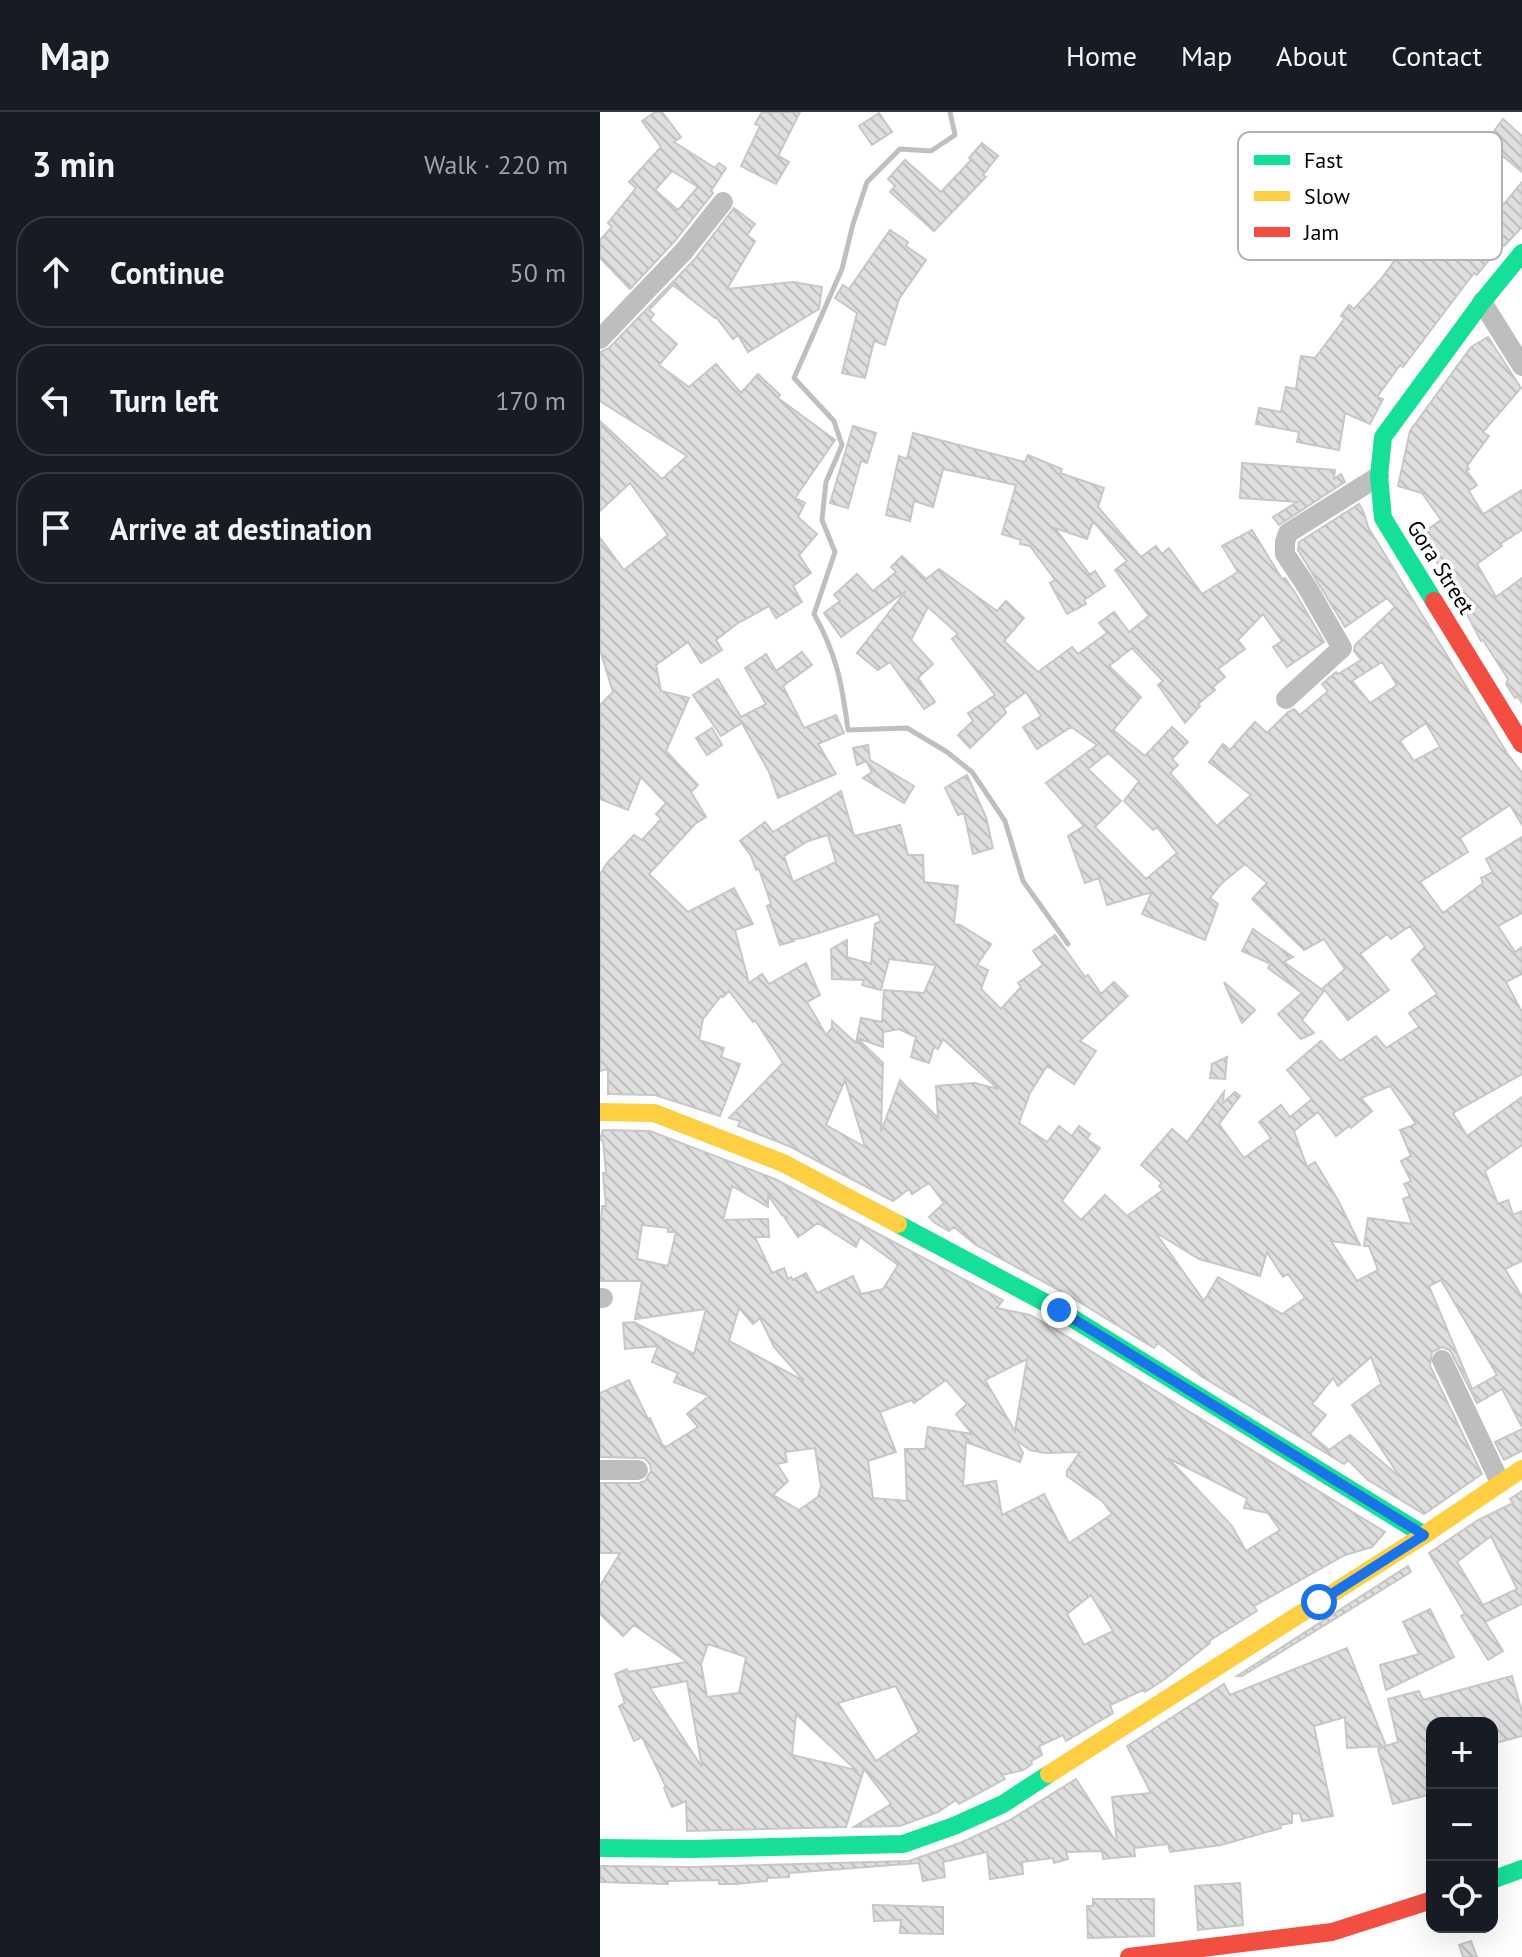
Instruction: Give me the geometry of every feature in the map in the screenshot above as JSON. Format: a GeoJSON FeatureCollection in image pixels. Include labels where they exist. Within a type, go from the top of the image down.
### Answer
{"type":"FeatureCollection","features":[{"type":"Feature","properties":{"kind":"street"},"geometry":{"type":"LineString","coordinates":[[600,339],[684,251],[723,202]]}},
{"type":"Feature","properties":{"kind":"street","name":"Gora Street"},"geometry":{"type":"LineString","coordinates":[[1522,253],[1383,437],[1379,476],[1383,518],[1522,744]]}},
{"type":"Feature","properties":{"kind":"street"},"geometry":{"type":"LineString","coordinates":[[1482,302],[1522,366]]}},
{"type":"Feature","properties":{"kind":"street"},"geometry":{"type":"LineString","coordinates":[[1286,699],[1342,648],[1285,554],[1288,533],[1379,476]]}},
{"type":"Feature","properties":{"kind":"street"},"geometry":{"type":"LineString","coordinates":[[600,1112],[654,1113],[783,1163],[1059,1310],[1424,1535]]}},
{"type":"Feature","properties":{"kind":"street"},"geometry":{"type":"LineString","coordinates":[[1442,1360],[1500,1482]]}},
{"type":"Feature","properties":{"kind":"street"},"geometry":{"type":"LineString","coordinates":[[600,1848],[903,1844],[954,1826],[1003,1804],[1522,1469]]}},
{"type":"Feature","properties":{"kind":"street"},"geometry":{"type":"LineString","coordinates":[[600,1470],[638,1470]]}},
{"type":"Feature","properties":{"kind":"street"},"geometry":{"type":"LineString","coordinates":[[1498,1878],[1522,1869]]}},
{"type":"Feature","properties":{"kind":"street"},"geometry":{"type":"LineString","coordinates":[[1129,1957],[1332,1932],[1426,1902]]}},
{"type":"Feature","properties":{"kind":"building"},"geometry":{"type":"Polygon","coordinates":[[[655,112],[662,112],[681,137],[674,142],[715,168],[719,163],[726,168],[711,191],[713,193],[674,242],[630,289],[600,258],[600,240],[612,227],[608,223],[636,188],[629,182],[661,147],[642,121],[655,112]],[[672,171],[655,190],[678,210],[698,187],[672,171]]]}},
{"type":"Feature","properties":{"kind":"building"},"geometry":{"type":"Polygon","coordinates":[[[762,112],[800,112],[778,156],[789,162],[776,184],[741,166],[760,126],[755,124],[762,112]]]}},
{"type":"Feature","properties":{"kind":"building"},"geometry":{"type":"Polygon","coordinates":[[[879,113],[892,132],[872,145],[859,126],[879,113]]]}},
{"type":"Feature","properties":{"kind":"building"},"geometry":{"type":"Polygon","coordinates":[[[1503,119],[1522,136],[1522,172],[1502,155],[1502,132],[1493,132],[1503,119]]]}},
{"type":"Feature","properties":{"kind":"building"},"geometry":{"type":"Polygon","coordinates":[[[982,143],[998,156],[983,175],[986,177],[934,231],[890,192],[895,186],[888,179],[905,160],[941,192],[971,160],[969,158],[982,143]]]}},
{"type":"Feature","properties":{"kind":"building"},"geometry":{"type":"Polygon","coordinates":[[[1522,182],[1522,227],[1504,246],[1502,202],[1504,204],[1522,182]]]}},
{"type":"Feature","properties":{"kind":"building"},"geometry":{"type":"Polygon","coordinates":[[[734,208],[755,224],[747,235],[755,241],[727,289],[793,282],[822,287],[819,309],[748,352],[738,335],[733,339],[716,317],[673,285],[649,310],[654,314],[650,320],[677,344],[659,365],[689,387],[716,364],[741,393],[758,374],[780,395],[778,398],[835,440],[795,498],[805,503],[798,517],[817,534],[799,555],[811,573],[793,586],[802,602],[776,618],[769,606],[738,623],[716,640],[722,650],[701,663],[688,642],[656,665],[661,691],[689,698],[666,751],[698,785],[691,792],[706,817],[695,824],[649,874],[688,912],[734,888],[753,924],[735,930],[749,983],[762,974],[769,984],[806,963],[820,995],[807,1002],[826,1035],[832,1028],[832,1021],[856,1043],[857,1038],[861,1018],[882,1022],[884,990],[924,993],[936,965],[889,959],[881,990],[862,985],[864,980],[832,979],[831,949],[847,940],[847,957],[871,964],[875,924],[881,921],[878,914],[780,945],[759,869],[756,870],[740,841],[765,822],[773,832],[841,791],[854,836],[900,825],[908,855],[923,855],[924,882],[958,886],[954,924],[991,944],[977,965],[988,970],[981,989],[1001,1009],[1021,987],[1018,983],[1043,965],[1033,951],[1055,935],[1101,994],[1114,982],[1128,996],[1080,1041],[1096,1051],[1074,1084],[1047,1066],[1030,1093],[1019,1123],[1047,1142],[1059,1126],[1072,1136],[1079,1126],[1090,1134],[1087,1139],[1100,1148],[1062,1201],[1081,1220],[1105,1195],[1127,1216],[1163,1190],[1159,1186],[1162,1183],[1141,1165],[1172,1129],[1187,1142],[1224,1092],[1223,1103],[1235,1092],[1240,1096],[1219,1124],[1244,1158],[1271,1138],[1259,1122],[1281,1105],[1290,1117],[1312,1099],[1287,1070],[1321,1041],[1340,1061],[1376,1036],[1386,1048],[1419,1027],[1409,1013],[1437,994],[1412,960],[1425,947],[1410,926],[1391,939],[1387,934],[1360,954],[1389,990],[1348,1020],[1323,988],[1345,969],[1324,939],[1304,950],[1252,899],[1267,883],[1245,864],[1210,898],[1218,904],[1205,940],[1142,914],[1152,892],[1107,905],[1099,878],[1085,883],[1068,836],[1084,826],[1046,783],[1097,745],[1071,727],[1037,749],[1023,727],[1041,716],[1026,692],[1004,708],[1006,713],[970,748],[958,735],[973,721],[968,713],[995,695],[952,639],[958,634],[928,607],[911,640],[933,664],[918,678],[935,702],[924,709],[890,662],[878,670],[857,653],[906,591],[841,637],[824,613],[840,601],[834,595],[857,574],[873,591],[896,572],[891,567],[902,556],[926,579],[939,569],[997,611],[1006,601],[1024,618],[1004,641],[1038,672],[1072,647],[1078,654],[1107,633],[1099,623],[1114,612],[1129,632],[1149,616],[1115,570],[1127,561],[1093,521],[1087,539],[1055,528],[1090,575],[1095,571],[1105,586],[1084,600],[1086,604],[1067,614],[1050,583],[1055,580],[1030,546],[1002,534],[1016,485],[943,469],[933,507],[914,501],[910,521],[886,515],[899,456],[907,459],[913,433],[1025,462],[1028,455],[1062,469],[1060,473],[1104,488],[1098,507],[1141,557],[1156,546],[1162,554],[1169,548],[1202,594],[1238,572],[1222,546],[1252,530],[1282,579],[1285,578],[1296,594],[1324,642],[1287,667],[1273,647],[1282,641],[1263,614],[1238,640],[1245,649],[1218,669],[1225,677],[1198,704],[1200,706],[1185,723],[1158,685],[1163,681],[1132,648],[1109,666],[1141,697],[1113,730],[1145,756],[1172,727],[1188,742],[1172,759],[1178,765],[1170,773],[1217,826],[1251,795],[1209,762],[1223,744],[1230,750],[1255,722],[1267,733],[1288,712],[1294,709],[1300,715],[1328,691],[1322,684],[1336,672],[1338,674],[1361,660],[1354,651],[1355,645],[1395,607],[1387,598],[1345,627],[1298,550],[1299,542],[1359,504],[1368,527],[1522,773],[1522,825],[1510,805],[1460,838],[1468,852],[1420,882],[1443,913],[1483,883],[1481,878],[1493,872],[1486,859],[1522,837],[1522,913],[1498,926],[1515,952],[1522,947],[1522,974],[1506,982],[1522,1012],[1522,1074],[1453,1113],[1467,1136],[1522,1097],[1522,1145],[1485,1171],[1498,1204],[1508,1200],[1513,1215],[1522,1211],[1522,1261],[1505,1269],[1522,1297],[1522,1427],[1502,1389],[1477,1403],[1450,1350],[1442,1347],[1432,1352],[1430,1366],[1482,1474],[1424,1514],[1368,1480],[1348,1460],[1344,1464],[1201,1376],[1158,1343],[1154,1348],[1068,1295],[976,1245],[954,1227],[949,1231],[935,1223],[929,1217],[944,1203],[929,1183],[912,1194],[909,1189],[893,1201],[791,1147],[738,1126],[740,1121],[729,1118],[783,1063],[755,1020],[753,1022],[729,991],[721,996],[703,1019],[699,1040],[724,1048],[721,1057],[740,1064],[720,1116],[655,1095],[608,1094],[608,1069],[600,1071],[600,874],[634,835],[642,840],[661,819],[656,814],[666,803],[641,777],[628,810],[600,799],[600,705],[613,692],[600,650],[600,538],[624,570],[668,535],[630,483],[600,511],[600,421],[662,479],[687,456],[600,401],[600,352],[609,348],[694,260],[734,208]],[[1382,662],[1352,681],[1370,703],[1397,685],[1382,662]],[[1426,723],[1400,741],[1414,761],[1440,747],[1426,723]],[[1108,753],[1088,769],[1121,801],[1095,827],[1146,879],[1177,853],[1157,827],[1153,830],[1124,801],[1139,781],[1108,753]],[[828,835],[808,841],[784,856],[793,882],[836,862],[828,835]],[[899,1029],[883,1032],[883,1047],[857,1038],[883,1063],[881,1132],[900,1080],[938,1118],[936,1086],[975,1083],[998,1089],[943,1039],[938,1049],[934,1047],[929,1063],[911,1057],[916,1037],[899,1029]],[[845,1080],[826,1125],[865,1147],[845,1080]],[[1390,1086],[1361,1098],[1372,1111],[1336,1136],[1318,1112],[1294,1131],[1307,1167],[1315,1162],[1360,1245],[1331,1241],[1357,1281],[1378,1270],[1369,1246],[1364,1246],[1368,1218],[1412,1224],[1403,1199],[1410,1196],[1404,1184],[1411,1181],[1401,1161],[1411,1156],[1400,1130],[1416,1124],[1390,1086]],[[1155,1232],[1204,1301],[1218,1277],[1282,1314],[1305,1298],[1288,1274],[1283,1277],[1267,1252],[1260,1276],[1199,1259],[1155,1232]],[[1441,1280],[1429,1286],[1472,1389],[1497,1375],[1441,1280]],[[1371,1357],[1338,1386],[1333,1378],[1312,1404],[1326,1415],[1310,1434],[1329,1450],[1350,1435],[1400,1477],[1352,1405],[1381,1384],[1371,1357]]]}},
{"type":"Feature","properties":{"kind":"building"},"geometry":{"type":"Polygon","coordinates":[[[890,230],[926,260],[899,299],[885,345],[874,341],[865,378],[842,373],[857,313],[835,298],[843,285],[849,289],[890,230]]]}},
{"type":"Feature","properties":{"kind":"building"},"geometry":{"type":"Polygon","coordinates":[[[1395,260],[1489,260],[1477,275],[1474,273],[1403,367],[1400,365],[1377,397],[1383,399],[1370,424],[1345,413],[1339,450],[1297,442],[1299,432],[1256,424],[1259,408],[1281,412],[1286,387],[1296,389],[1301,356],[1315,358],[1345,318],[1341,316],[1349,305],[1354,309],[1395,260]]]}},
{"type":"Feature","properties":{"kind":"building"},"geometry":{"type":"Polygon","coordinates":[[[1488,337],[1521,388],[1483,432],[1489,436],[1466,470],[1477,485],[1469,491],[1483,514],[1522,490],[1522,530],[1477,564],[1496,597],[1522,578],[1522,703],[1506,684],[1508,679],[1481,641],[1420,535],[1441,520],[1422,493],[1398,486],[1410,431],[1471,347],[1488,337]]]}},
{"type":"Feature","properties":{"kind":"building"},"geometry":{"type":"Polygon","coordinates":[[[853,426],[876,433],[867,463],[861,461],[848,508],[830,503],[853,426]]]}},
{"type":"Feature","properties":{"kind":"building"},"geometry":{"type":"Polygon","coordinates":[[[1242,463],[1335,470],[1334,479],[1341,474],[1345,482],[1279,525],[1273,517],[1297,502],[1240,498],[1242,463]]]}},
{"type":"Feature","properties":{"kind":"building"},"geometry":{"type":"Polygon","coordinates":[[[802,652],[812,665],[783,686],[804,728],[836,715],[844,733],[818,744],[836,774],[778,798],[769,772],[742,723],[721,736],[693,695],[718,679],[741,717],[766,704],[745,668],[766,654],[776,671],[802,652]]]}},
{"type":"Feature","properties":{"kind":"building"},"geometry":{"type":"Polygon","coordinates":[[[712,728],[722,745],[707,755],[696,738],[712,728]]]}},
{"type":"Feature","properties":{"kind":"building"},"geometry":{"type":"Polygon","coordinates":[[[868,745],[870,760],[914,786],[904,803],[863,778],[872,772],[866,761],[857,765],[853,748],[868,745]]]}},
{"type":"Feature","properties":{"kind":"building"},"geometry":{"type":"Polygon","coordinates":[[[967,775],[986,817],[993,848],[973,854],[964,813],[958,815],[945,788],[967,775]]]}},
{"type":"Feature","properties":{"kind":"building"},"geometry":{"type":"Polygon","coordinates":[[[1253,929],[1293,957],[1284,962],[1324,991],[1302,1020],[1314,1033],[1301,1039],[1278,1014],[1302,993],[1268,968],[1271,964],[1242,951],[1253,929]]]}},
{"type":"Feature","properties":{"kind":"building"},"geometry":{"type":"Polygon","coordinates":[[[1224,982],[1255,1010],[1242,1023],[1224,982]]]}},
{"type":"Feature","properties":{"kind":"building"},"geometry":{"type":"Polygon","coordinates":[[[1227,1057],[1225,1079],[1210,1078],[1212,1064],[1227,1057]]]}},
{"type":"Feature","properties":{"kind":"building"},"geometry":{"type":"Polygon","coordinates":[[[603,1130],[650,1131],[775,1179],[1003,1300],[997,1308],[1030,1315],[1050,1326],[1385,1532],[1372,1547],[1345,1555],[1254,1606],[1257,1611],[1209,1641],[1165,1679],[1145,1692],[1143,1690],[1110,1705],[1113,1713],[1066,1741],[1063,1735],[1039,1746],[1042,1755],[1031,1761],[1032,1764],[1023,1770],[1002,1775],[1005,1779],[959,1804],[956,1800],[938,1812],[900,1826],[854,1827],[891,1804],[864,1769],[846,1827],[687,1831],[686,1801],[672,1807],[642,1737],[634,1741],[619,1706],[625,1703],[615,1674],[627,1669],[628,1672],[687,1662],[634,1625],[623,1636],[600,1614],[600,1586],[620,1553],[600,1553],[600,1483],[639,1483],[645,1481],[651,1471],[650,1464],[644,1458],[600,1457],[600,1393],[629,1380],[666,1447],[698,1427],[687,1414],[709,1396],[674,1382],[678,1373],[652,1362],[658,1346],[625,1349],[623,1323],[634,1322],[694,1354],[706,1309],[635,1319],[642,1281],[600,1281],[602,1206],[606,1206],[603,1173],[606,1173],[603,1141],[600,1140],[603,1130]],[[732,1186],[723,1220],[768,1219],[769,1237],[755,1237],[772,1273],[784,1268],[788,1279],[791,1277],[793,1280],[806,1273],[817,1293],[853,1276],[861,1294],[883,1289],[898,1265],[860,1237],[856,1247],[818,1223],[798,1237],[785,1218],[788,1218],[782,1215],[768,1195],[768,1207],[732,1186]],[[642,1225],[637,1259],[668,1266],[676,1232],[642,1225]],[[739,1308],[729,1341],[804,1381],[774,1347],[760,1318],[753,1324],[739,1308]],[[1027,1359],[985,1380],[1015,1431],[1027,1359]],[[946,1380],[914,1403],[912,1400],[880,1412],[896,1452],[868,1461],[873,1498],[907,1501],[905,1449],[925,1449],[928,1427],[972,1434],[956,1414],[967,1404],[946,1380]],[[1016,1440],[1023,1453],[1020,1462],[966,1442],[963,1486],[996,1481],[1002,1515],[1044,1494],[1069,1543],[1112,1514],[1102,1501],[1067,1476],[1080,1452],[1045,1453],[1030,1450],[1016,1440]],[[815,1448],[785,1452],[787,1462],[777,1464],[788,1481],[773,1495],[799,1510],[818,1497],[821,1486],[815,1448]],[[1168,1458],[1232,1526],[1246,1551],[1280,1530],[1268,1513],[1244,1508],[1247,1498],[1168,1458]],[[1091,1595],[1067,1614],[1084,1645],[1113,1631],[1091,1595]],[[708,1644],[701,1664],[707,1697],[739,1693],[746,1657],[708,1644]],[[687,1681],[650,1688],[702,1767],[687,1681]],[[896,1686],[838,1703],[876,1761],[919,1732],[896,1686]],[[796,1714],[792,1755],[856,1770],[796,1714]]]}},
{"type":"Feature","properties":{"kind":"building"},"geometry":{"type":"Polygon","coordinates":[[[1522,1429],[1522,1451],[1504,1460],[1495,1442],[1522,1429]]]}},
{"type":"Feature","properties":{"kind":"building"},"geometry":{"type":"Polygon","coordinates":[[[1522,1491],[1522,1604],[1485,1622],[1503,1651],[1488,1660],[1429,1553],[1478,1520],[1513,1503],[1510,1499],[1522,1491]],[[1491,1536],[1457,1562],[1483,1605],[1517,1589],[1491,1536]]]}},
{"type":"Feature","properties":{"kind":"building"},"geometry":{"type":"Polygon","coordinates":[[[1408,1566],[1411,1572],[1242,1676],[1237,1676],[1408,1566]]]}},
{"type":"Feature","properties":{"kind":"building"},"geometry":{"type":"Polygon","coordinates":[[[1430,1609],[1454,1657],[1386,1690],[1380,1665],[1419,1654],[1403,1622],[1430,1609]]]}},
{"type":"Feature","properties":{"kind":"building"},"geometry":{"type":"Polygon","coordinates":[[[1347,1648],[1386,1746],[1347,1748],[1345,1717],[1314,1726],[1333,1816],[1302,1821],[1300,1813],[1292,1814],[1292,1823],[1280,1825],[1281,1828],[1221,1845],[1170,1852],[1168,1844],[1134,1848],[1135,1856],[1103,1859],[1102,1851],[1066,1852],[1068,1859],[1054,1863],[1053,1858],[1022,1862],[1023,1874],[990,1879],[987,1852],[943,1862],[945,1877],[923,1881],[919,1863],[789,1873],[789,1877],[736,1884],[719,1884],[719,1880],[668,1881],[668,1884],[600,1882],[600,1866],[692,1867],[909,1861],[960,1843],[1010,1820],[1076,1779],[1117,1843],[1112,1797],[1151,1793],[1127,1746],[1224,1684],[1230,1695],[1347,1648]]]}},
{"type":"Feature","properties":{"kind":"building"},"geometry":{"type":"Polygon","coordinates":[[[1512,1676],[1522,1712],[1522,1736],[1498,1742],[1498,1717],[1426,1717],[1426,1796],[1393,1804],[1378,1749],[1398,1742],[1388,1699],[1419,1691],[1423,1700],[1512,1676]]]}},
{"type":"Feature","properties":{"kind":"building"},"geometry":{"type":"Polygon","coordinates":[[[1240,1883],[1243,1925],[1198,1930],[1195,1886],[1240,1883]]]}},
{"type":"Feature","properties":{"kind":"building"},"geometry":{"type":"Polygon","coordinates":[[[1093,1899],[1154,1899],[1154,1936],[1088,1938],[1087,1906],[1093,1906],[1093,1899]]]}},
{"type":"Feature","properties":{"kind":"building"},"geometry":{"type":"Polygon","coordinates":[[[873,1905],[943,1907],[943,1934],[900,1933],[901,1920],[874,1921],[873,1905]]]}},
{"type":"Feature","properties":{"kind":"building"},"geometry":{"type":"Polygon","coordinates":[[[1471,1941],[1477,1957],[1463,1957],[1459,1945],[1471,1941]]]}},
{"type":"Feature","properties":{"kind":"waterway"},"geometry":{"type":"LineString","coordinates":[[950,112],[955,135],[931,151],[900,149],[867,182],[842,269],[794,378],[834,421],[842,445],[826,482],[822,520],[835,552],[814,614],[837,670],[848,730],[907,728],[947,752],[972,772],[1005,821],[1023,881],[1068,944]]}},
{"type":"Feature","properties":{"kind":"traffic: fast"},"geometry":{"type":"LineString","coordinates":[[1434,601],[1383,518],[1379,476],[1383,437],[1522,253]]}},
{"type":"Feature","properties":{"kind":"traffic: fast"},"geometry":{"type":"LineString","coordinates":[[898,1224],[1059,1310],[1424,1535]]}},
{"type":"Feature","properties":{"kind":"traffic: fast"},"geometry":{"type":"LineString","coordinates":[[600,1848],[903,1844],[1003,1804],[1049,1774]]}},
{"type":"Feature","properties":{"kind":"traffic: fast"},"geometry":{"type":"LineString","coordinates":[[1498,1878],[1522,1869]]}},
{"type":"Feature","properties":{"kind":"traffic: slow"},"geometry":{"type":"LineString","coordinates":[[600,1112],[654,1113],[783,1163],[898,1224]]}},
{"type":"Feature","properties":{"kind":"traffic: slow"},"geometry":{"type":"LineString","coordinates":[[1049,1774],[1522,1469]]}},
{"type":"Feature","properties":{"kind":"traffic: jam"},"geometry":{"type":"LineString","coordinates":[[1434,601],[1522,744]]}},
{"type":"Feature","properties":{"kind":"traffic: jam"},"geometry":{"type":"LineString","coordinates":[[1129,1957],[1332,1932],[1426,1902]]}},
{"type":"Feature","properties":{"kind":"route"},"geometry":{"type":"LineString","coordinates":[[1059,1310],[1424,1535],[1319,1602]]}}]}
